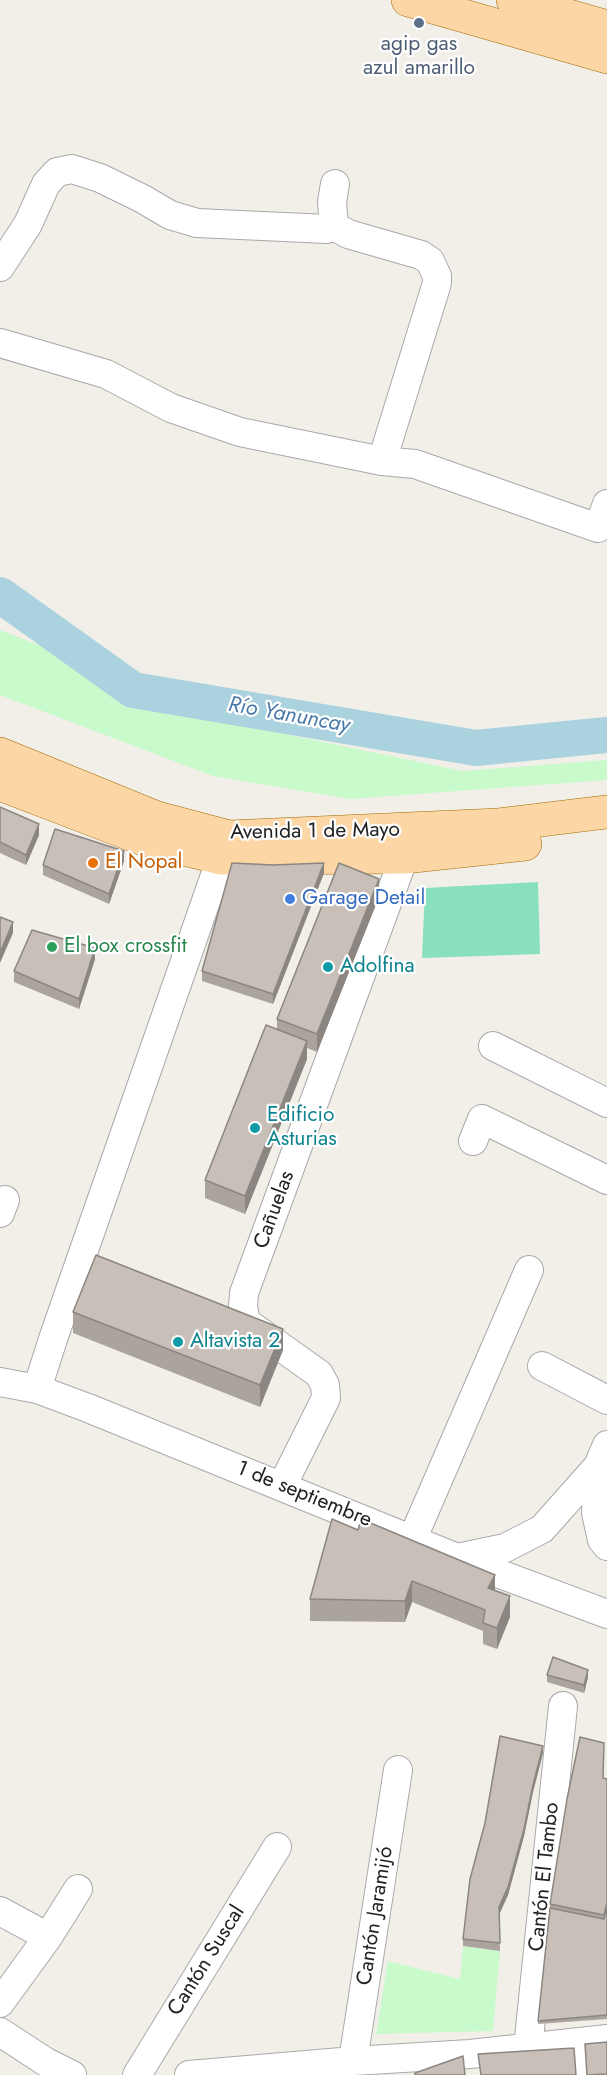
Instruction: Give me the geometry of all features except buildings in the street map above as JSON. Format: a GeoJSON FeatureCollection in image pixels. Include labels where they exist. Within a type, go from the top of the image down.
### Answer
{"type":"FeatureCollection","features":[{"type":"Feature","properties":{"kind":"main road"},"geometry":{"type":"LineString","coordinates":[[408,0],[607,57]]}},
{"type":"Feature","properties":{"kind":"main road"},"geometry":{"type":"LineString","coordinates":[[513,0],[607,27]]}},
{"type":"Feature","properties":{"kind":"main road","name":"Avenida 1 de Mayo"},"geometry":{"type":"LineString","coordinates":[[0,754],[157,818],[229,837],[406,844],[499,825],[607,812]]}},
{"type":"Feature","properties":{"kind":"main road","name":"Avenida 1 de Mayo"},"geometry":{"type":"LineString","coordinates":[[0,784],[146,840],[221,858],[406,844],[607,834]]}},
{"type":"Feature","properties":{"kind":"street"},"geometry":{"type":"LineString","coordinates":[[0,267],[28,224],[46,184],[57,172],[72,169],[100,178],[170,215],[197,223],[327,229],[334,226]]}},
{"type":"Feature","properties":{"kind":"street"},"geometry":{"type":"LineString","coordinates":[[334,226],[332,202],[335,184]]}},
{"type":"Feature","properties":{"kind":"street"},"geometry":{"type":"LineString","coordinates":[[334,226],[348,234],[421,255],[430,261],[437,276],[437,284],[382,461]]}},
{"type":"Feature","properties":{"kind":"street"},"geometry":{"type":"LineString","coordinates":[[0,343],[106,374],[171,408],[240,432],[382,461],[414,464],[598,528],[607,504]]}},
{"type":"Feature","properties":{"kind":"street","name":"Cañuelas"},"geometry":{"type":"LineString","coordinates":[[282,1486],[326,1398],[325,1385],[319,1374],[246,1322],[243,1307],[244,1293],[406,844]]}},
{"type":"Feature","properties":{"kind":"street"},"geometry":{"type":"LineString","coordinates":[[37,1389],[221,858]]}},
{"type":"Feature","properties":{"kind":"street"},"geometry":{"type":"LineString","coordinates":[[493,1046],[607,1104]]}},
{"type":"Feature","properties":{"kind":"street"},"geometry":{"type":"LineString","coordinates":[[473,1141],[482,1119],[607,1180]]}},
{"type":"Feature","properties":{"kind":"street"},"geometry":{"type":"LineString","coordinates":[[412,1540],[529,1270]]}},
{"type":"Feature","properties":{"kind":"street"},"geometry":{"type":"LineString","coordinates":[[542,1366],[607,1400]]}},
{"type":"Feature","properties":{"kind":"street","name":"1 de septiembre"},"geometry":{"type":"LineString","coordinates":[[0,1382],[37,1389],[457,1558],[607,1614]]}},
{"type":"Feature","properties":{"kind":"street"},"geometry":{"type":"LineString","coordinates":[[603,1456],[602,1540],[607,1546]]}},
{"type":"Feature","properties":{"kind":"street"},"geometry":{"type":"LineString","coordinates":[[457,1558],[505,1548],[542,1529],[603,1456]]}},
{"type":"Feature","properties":{"kind":"street","name":"Cantón El Tambo"},"geometry":{"type":"LineString","coordinates":[[528,2048],[563,1706]]}},
{"type":"Feature","properties":{"kind":"street","name":"Cantón Jaramijó"},"geometry":{"type":"LineString","coordinates":[[353,2061],[398,1770]]}},
{"type":"Feature","properties":{"kind":"street","name":"Cantón Suscal"},"geometry":{"type":"LineString","coordinates":[[136,2075],[277,1846]]}},
{"type":"Feature","properties":{"kind":"street"},"geometry":{"type":"LineString","coordinates":[[0,2003],[48,1937],[78,1889]]}},
{"type":"Feature","properties":{"kind":"street"},"geometry":{"type":"LineString","coordinates":[[0,1911],[48,1937]]}},
{"type":"Feature","properties":{"kind":"street"},"geometry":{"type":"LineString","coordinates":[[1,2033],[22,2060],[29,2075]]}},
{"type":"Feature","properties":{"kind":"street"},"geometry":{"type":"LineString","coordinates":[[1,2033],[46,2062],[72,2075]]}},
{"type":"Feature","properties":{"kind":"street"},"geometry":{"type":"LineString","coordinates":[[189,2075],[353,2061],[471,2065],[528,2048],[593,2040],[581,2075]]}},
{"type":"Feature","properties":{"kind":"green space"},"geometry":{"type":"Polygon","coordinates":[[[0,630],[246,726],[463,771],[607,760],[607,780],[350,799],[213,776],[0,695],[0,630]]]}},
{"type":"Feature","properties":{"kind":"green space"},"geometry":{"type":"Polygon","coordinates":[[[538,882],[540,954],[422,958],[425,888],[538,882]]]}},
{"type":"Feature","properties":{"kind":"green space"},"geometry":{"type":"Polygon","coordinates":[[[463,1946],[500,1951],[493,2031],[376,2034],[388,1961],[460,1979],[463,1946]]]}},
{"type":"Feature","properties":{"kind":"waterway","name":"Río Yanuncay"},"geometry":{"type":"LineString","coordinates":[[0,595],[133,690],[476,748],[607,735]]}},
{"type":"Feature","properties":{"kind":"place","name":"agip gas azul amarillo"},"geometry":{"type":"Point","coordinates":[419,23]}},
{"type":"Feature","properties":{"kind":"place","name":"El Nopal"},"geometry":{"type":"Point","coordinates":[93,863]}},
{"type":"Feature","properties":{"kind":"place","name":"Garage Detail"},"geometry":{"type":"Point","coordinates":[290,899]}},
{"type":"Feature","properties":{"kind":"place","name":"El box crossfit"},"geometry":{"type":"Point","coordinates":[52,947]}},
{"type":"Feature","properties":{"kind":"place","name":"Adolfina"},"geometry":{"type":"Point","coordinates":[328,967]}},
{"type":"Feature","properties":{"kind":"place","name":"Edificio Asturias"},"geometry":{"type":"Point","coordinates":[255,1128]}},
{"type":"Feature","properties":{"kind":"place","name":"Altavista 2"},"geometry":{"type":"Point","coordinates":[178,1342]}}]}
